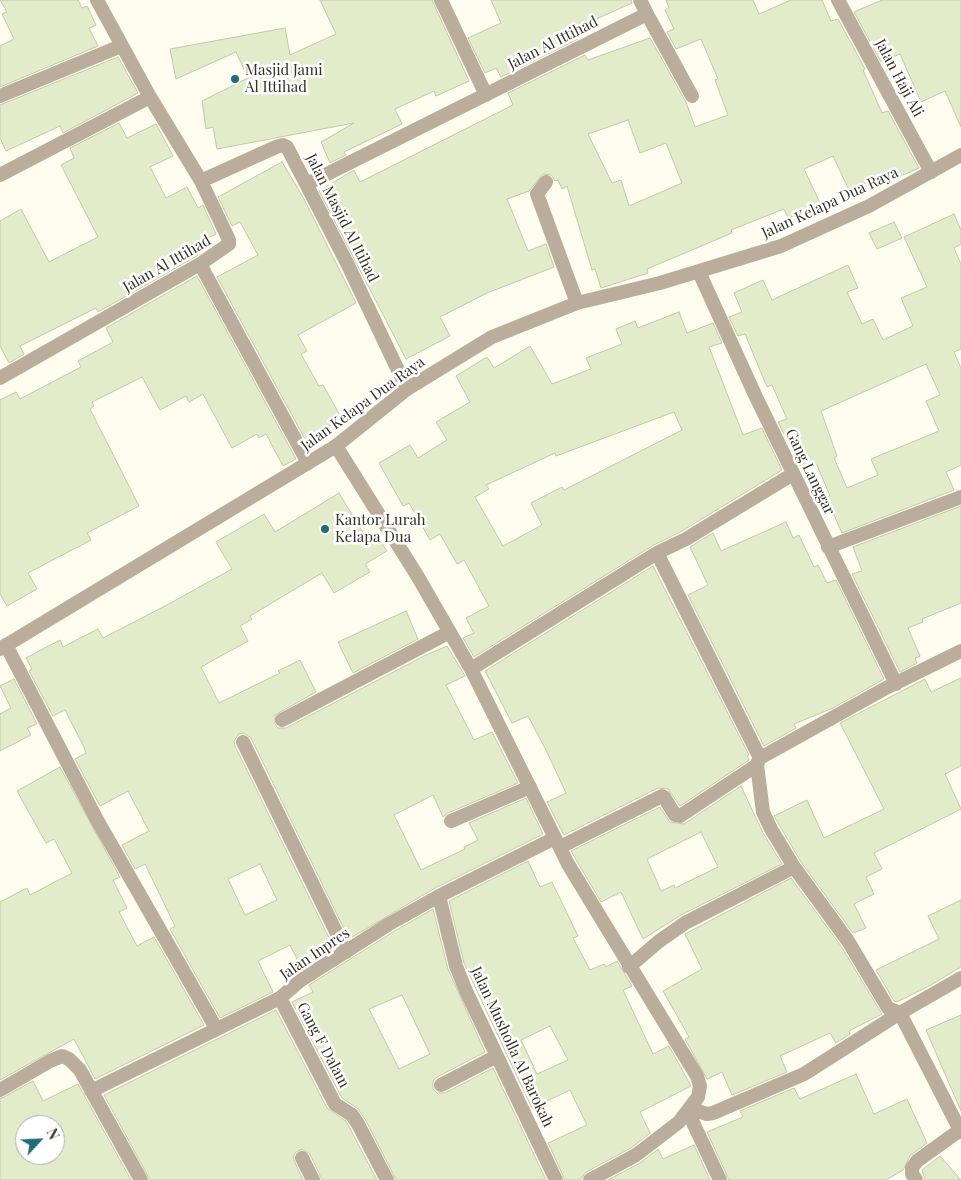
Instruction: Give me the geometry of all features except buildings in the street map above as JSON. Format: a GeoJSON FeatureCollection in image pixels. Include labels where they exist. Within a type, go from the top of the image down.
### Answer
{"type":"FeatureCollection","features":[{"type":"Feature","properties":{"kind":"street","name":"Jalan Al Ittihad"},"geometry":{"type":"LineString","coordinates":[[0,378],[200,264],[225,248],[229,240],[201,181],[150,97],[98,0]]}},
{"type":"Feature","properties":{"kind":"street"},"geometry":{"type":"LineString","coordinates":[[441,0],[486,95]]}},
{"type":"Feature","properties":{"kind":"street"},"geometry":{"type":"LineString","coordinates":[[640,0],[692,96]]}},
{"type":"Feature","properties":{"kind":"street","name":"Jalan Haji Ali"},"geometry":{"type":"LineString","coordinates":[[842,1],[931,172]]}},
{"type":"Feature","properties":{"kind":"street","name":"Jalan Al Ittihad"},"geometry":{"type":"LineString","coordinates":[[307,184],[647,14]]}},
{"type":"Feature","properties":{"kind":"street"},"geometry":{"type":"LineString","coordinates":[[0,96],[121,46]]}},
{"type":"Feature","properties":{"kind":"street"},"geometry":{"type":"LineString","coordinates":[[0,175],[150,97]]}},
{"type":"Feature","properties":{"kind":"street","name":"Jalan Masjid Al Itihad"},"geometry":{"type":"LineString","coordinates":[[201,181],[282,145],[287,147],[407,389]]}},
{"type":"Feature","properties":{"kind":"street","name":"Jalan Kelapa Dua Raya"},"geometry":{"type":"LineString","coordinates":[[3,647],[336,446],[407,389],[492,337],[577,303],[699,272],[781,246],[869,206],[961,155]]}},
{"type":"Feature","properties":{"kind":"street"},"geometry":{"type":"LineString","coordinates":[[546,182],[536,194],[577,303]]}},
{"type":"Feature","properties":{"kind":"street"},"geometry":{"type":"LineString","coordinates":[[200,264],[308,463]]}},
{"type":"Feature","properties":{"kind":"street","name":"Gang Langgar"},"geometry":{"type":"LineString","coordinates":[[699,272],[793,474],[896,684]]}},
{"type":"Feature","properties":{"kind":"street"},"geometry":{"type":"LineString","coordinates":[[336,446],[418,577],[470,669],[557,843],[629,967],[697,1076],[699,1092],[686,1114],[636,1155],[590,1180]]}},
{"type":"Feature","properties":{"kind":"street"},"geometry":{"type":"LineString","coordinates":[[470,669],[657,553],[686,539],[793,474]]}},
{"type":"Feature","properties":{"kind":"street"},"geometry":{"type":"LineString","coordinates":[[828,547],[961,497]]}},
{"type":"Feature","properties":{"kind":"street"},"geometry":{"type":"LineString","coordinates":[[657,553],[758,761],[764,812],[794,867],[848,941],[888,1008],[900,1013],[960,1131],[917,1162],[912,1168],[912,1174],[916,1180]]}},
{"type":"Feature","properties":{"kind":"street"},"geometry":{"type":"LineString","coordinates":[[282,720],[448,633]]}},
{"type":"Feature","properties":{"kind":"street"},"geometry":{"type":"LineString","coordinates":[[3,647],[96,818],[216,1028]]}},
{"type":"Feature","properties":{"kind":"street"},"geometry":{"type":"LineString","coordinates":[[758,761],[896,684],[961,651]]}},
{"type":"Feature","properties":{"kind":"street"},"geometry":{"type":"LineString","coordinates":[[243,742],[346,952]]}},
{"type":"Feature","properties":{"kind":"street","name":"Jalan Inpres"},"geometry":{"type":"LineString","coordinates":[[91,1091],[280,998],[301,980],[390,924],[439,896],[662,796],[675,815],[680,816],[758,761]]}},
{"type":"Feature","properties":{"kind":"street"},"geometry":{"type":"LineString","coordinates":[[451,821],[530,787]]}},
{"type":"Feature","properties":{"kind":"street"},"geometry":{"type":"LineString","coordinates":[[629,967],[658,942],[685,924],[794,867]]}},
{"type":"Feature","properties":{"kind":"street","name":"Jalan Musholla Al Barokah"},"geometry":{"type":"LineString","coordinates":[[439,896],[456,966],[556,1180]]}},
{"type":"Feature","properties":{"kind":"street"},"geometry":{"type":"LineString","coordinates":[[686,1114],[713,1113],[804,1074],[900,1013],[961,978]]}},
{"type":"Feature","properties":{"kind":"street","name":"Gang F Dalam"},"geometry":{"type":"LineString","coordinates":[[280,998],[335,1104],[352,1115],[387,1180]]}},
{"type":"Feature","properties":{"kind":"street"},"geometry":{"type":"LineString","coordinates":[[0,1090],[50,1060],[62,1056],[69,1059],[80,1070],[141,1180]]}},
{"type":"Feature","properties":{"kind":"street"},"geometry":{"type":"LineString","coordinates":[[441,1086],[498,1056]]}},
{"type":"Feature","properties":{"kind":"street"},"geometry":{"type":"LineString","coordinates":[[686,1114],[720,1180]]}},
{"type":"Feature","properties":{"kind":"street"},"geometry":{"type":"LineString","coordinates":[[302,1158],[313,1180]]}},
{"type":"Feature","properties":{"kind":"place","name":"Masjid Jami Al Ittihad"},"geometry":{"type":"Point","coordinates":[235,79]}},
{"type":"Feature","properties":{"kind":"place","name":"Kantor Lurah Kelapa Dua"},"geometry":{"type":"Point","coordinates":[325,529]}}]}
